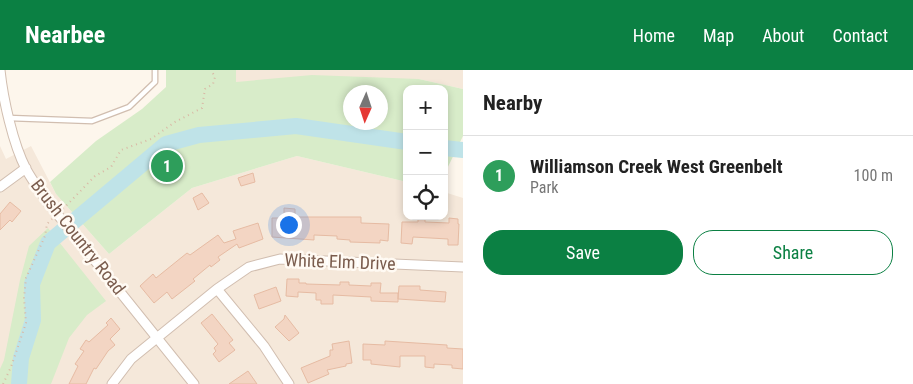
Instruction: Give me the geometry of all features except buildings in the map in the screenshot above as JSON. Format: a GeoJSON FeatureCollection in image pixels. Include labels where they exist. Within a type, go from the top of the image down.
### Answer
{"type":"FeatureCollection","features":[{"type":"Feature","properties":{"kind":"street","name":"Brush Country Road"},"geometry":{"type":"LineString","coordinates":[[0,70],[9,118],[26,168],[45,199],[194,384]]}},
{"type":"Feature","properties":{"kind":"street"},"geometry":{"type":"LineString","coordinates":[[0,187],[26,168]]}},
{"type":"Feature","properties":{"kind":"street","name":"White Elm Drive"},"geometry":{"type":"LineString","coordinates":[[112,384],[132,359],[157,337],[217,289],[249,268],[280,259],[463,267]]}},
{"type":"Feature","properties":{"kind":"street"},"geometry":{"type":"LineString","coordinates":[[217,289],[264,346],[289,384]]}},
{"type":"Feature","properties":{"kind":"lane"},"geometry":{"type":"LineString","coordinates":[[9,118],[92,121],[129,108],[155,82],[155,70]]}},
{"type":"Feature","properties":{"kind":"path"},"geometry":{"type":"LineString","coordinates":[[59,213],[95,176],[111,167],[121,150],[151,139],[175,122],[202,108],[205,89],[213,84],[215,77],[211,70]]}},
{"type":"Feature","properties":{"kind":"path"},"geometry":{"type":"LineString","coordinates":[[3,384],[26,323],[24,298],[26,278],[45,236],[47,224],[53,219]]}},
{"type":"Feature","properties":{"kind":"shaded area"},"geometry":{"type":"Polygon","coordinates":[[[236,70],[463,70],[463,89],[419,79],[235,82],[236,70]]]}},
{"type":"Feature","properties":{"kind":"shaded area"},"geometry":{"type":"Polygon","coordinates":[[[0,146],[6,159],[31,146],[56,194],[109,254],[192,188],[297,156],[403,181],[403,220],[448,220],[448,193],[463,198],[463,384],[0,384],[0,146]]]}},
{"type":"Feature","properties":{"kind":"green space"},"geometry":{"type":"Polygon","coordinates":[[[166,70],[236,70],[236,82],[312,75],[419,79],[445,85],[403,85],[403,181],[297,156],[192,188],[109,254],[56,194],[50,182],[96,141],[142,109],[166,87],[166,70]]]}},
{"type":"Feature","properties":{"kind":"green space"},"geometry":{"type":"Polygon","coordinates":[[[448,86],[463,89],[463,136],[448,167],[448,86]]]}},
{"type":"Feature","properties":{"kind":"green space"},"geometry":{"type":"Polygon","coordinates":[[[48,228],[106,301],[87,315],[69,338],[51,384],[0,384],[0,369],[4,360],[20,280],[29,246],[48,228]]]}},
{"type":"Feature","properties":{"kind":"waterway"},"geometry":{"type":"LineString","coordinates":[[19,384],[21,358],[33,320],[32,284],[48,243],[166,144],[199,135],[296,126],[403,141]]}},
{"type":"Feature","properties":{"kind":"waterway"},"geometry":{"type":"LineString","coordinates":[[448,148],[463,150]]}},
{"type":"Feature","properties":{"kind":"place","name":"Williamson Creek West Greenbelt"},"geometry":{"type":"Point","coordinates":[167,166]}}]}
